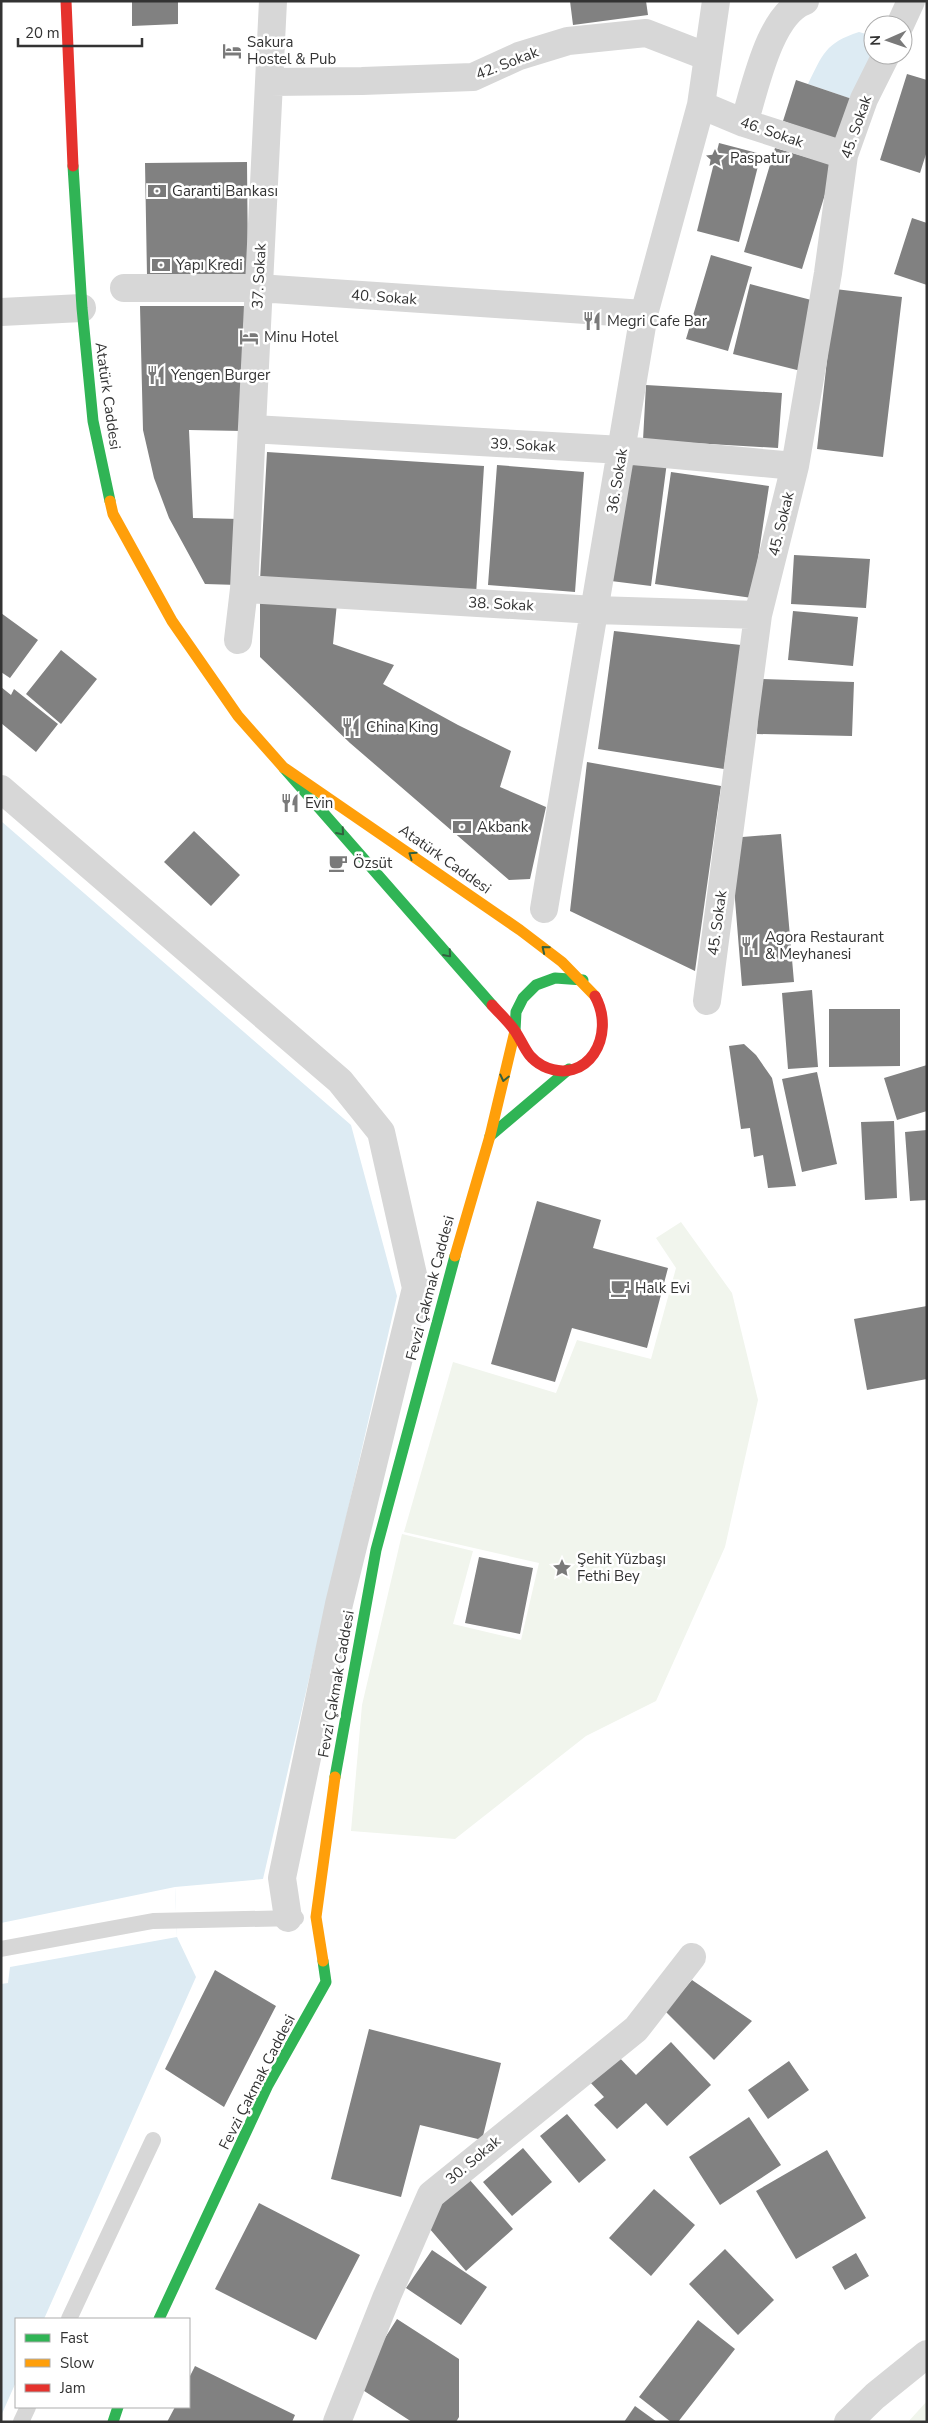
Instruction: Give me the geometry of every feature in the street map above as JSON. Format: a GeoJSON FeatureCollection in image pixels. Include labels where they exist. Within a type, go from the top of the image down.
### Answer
{"type":"FeatureCollection","features":[{"type":"Feature","properties":{"kind":"street","name":"Atatürk Caddesi"},"geometry":{"type":"LineString","coordinates":[[66,1],[76,228],[82,308],[93,421],[113,514],[172,621],[238,716],[515,1031],[528,1056],[547,1068],[569,1069],[584,1065],[594,1057],[601,1045],[606,1020],[599,1000],[583,980],[526,934],[286,769]]}},
{"type":"Feature","properties":{"kind":"street","name":"37. Sokak"},"geometry":{"type":"LineString","coordinates":[[238,640],[244,589],[273,1]]}},
{"type":"Feature","properties":{"kind":"street","name":"36. Sokak"},"geometry":{"type":"LineString","coordinates":[[544,909],[644,314],[701,106],[716,1]]}},
{"type":"Feature","properties":{"kind":"street"},"geometry":{"type":"LineString","coordinates":[[744,123],[768,48],[781,21],[797,4],[805,1]]}},
{"type":"Feature","properties":{"kind":"street"},"geometry":{"type":"LineString","coordinates":[[905,15],[911,1]]}},
{"type":"Feature","properties":{"kind":"street","name":"42. Sokak"},"geometry":{"type":"LineString","coordinates":[[270,82],[473,77],[519,56],[568,41],[646,33],[708,57]]}},
{"type":"Feature","properties":{"kind":"street","name":"45. Sokak"},"geometry":{"type":"LineString","coordinates":[[707,1001],[758,615],[795,466],[828,273],[844,155],[864,99],[881,65]]}},
{"type":"Feature","properties":{"kind":"street","name":"46. Sokak"},"geometry":{"type":"LineString","coordinates":[[701,106],[744,123],[844,155]]}},
{"type":"Feature","properties":{"kind":"street","name":"40. Sokak"},"geometry":{"type":"LineString","coordinates":[[124,288],[258,288],[644,314]]}},
{"type":"Feature","properties":{"kind":"street"},"geometry":{"type":"LineString","coordinates":[[1,312],[82,308]]}},
{"type":"Feature","properties":{"kind":"street","name":"39. Sokak"},"geometry":{"type":"LineString","coordinates":[[252,428],[622,450],[795,466]]}},
{"type":"Feature","properties":{"kind":"street","name":"38. Sokak"},"geometry":{"type":"LineString","coordinates":[[244,589],[595,610],[758,615]]}},
{"type":"Feature","properties":{"kind":"street"},"geometry":{"type":"LineString","coordinates":[[1,789],[340,1081],[381,1132],[416,1288],[339,1604],[282,1878],[288,1918]]}},
{"type":"Feature","properties":{"kind":"street"},"geometry":{"type":"LineString","coordinates":[[515,1031],[516,1012],[523,998],[536,985],[555,978],[583,980]]}},
{"type":"Feature","properties":{"kind":"street","name":"Fevzi Çakmak Caddesi"},"geometry":{"type":"LineString","coordinates":[[158,2318],[268,2085],[326,1982],[316,1917],[341,1736],[376,1550],[442,1296],[490,1136],[515,1031]]}},
{"type":"Feature","properties":{"kind":"street"},"geometry":{"type":"LineString","coordinates":[[490,1136],[569,1069]]}},
{"type":"Feature","properties":{"kind":"street","name":"30. Sokak"},"geometry":{"type":"LineString","coordinates":[[337,2422],[431,2195],[636,2029],[692,1957]]}},
{"type":"Feature","properties":{"kind":"street"},"geometry":{"type":"LineString","coordinates":[[848,2422],[875,2396],[927,2354]]}},
{"type":"Feature","properties":{"kind":"street"},"geometry":{"type":"LineString","coordinates":[[113,2422],[118,2408]]}},
{"type":"Feature","properties":{"kind":"lane"},"geometry":{"type":"LineString","coordinates":[[1,1949],[153,1921],[316,1917]]}},
{"type":"Feature","properties":{"kind":"lane"},"geometry":{"type":"LineString","coordinates":[[69,2318],[153,2140]]}},
{"type":"Feature","properties":{"kind":"lane"},"geometry":{"type":"LineString","coordinates":[[21,2422],[28,2408]]}},
{"type":"Feature","properties":{"kind":"shaded area"},"geometry":{"type":"Polygon","coordinates":[[[859,32],[863,33],[863,65],[869,65],[855,100],[808,84],[826,51],[832,45],[859,32]]]}},
{"type":"Feature","properties":{"kind":"shaded area"},"geometry":{"type":"Polygon","coordinates":[[[1,821],[351,1125],[397,1296],[263,1879],[175,1887],[177,1937],[196,1977],[44,2318],[15,2318],[15,2384],[1,2416],[1,821]]]}},
{"type":"Feature","properties":{"kind":"shaded area"},"geometry":{"type":"Polygon","coordinates":[[[681,1222],[732,1293],[758,1400],[725,1547],[656,1701],[586,1736],[455,1839],[351,1831],[362,1705],[402,1534],[473,1551],[453,1624],[521,1640],[539,1563],[404,1532],[453,1362],[556,1393],[577,1340],[651,1359],[676,1268],[656,1238],[681,1222]]]}},
{"type":"Feature","properties":{"kind":"shaded area"},"geometry":{"type":"Polygon","coordinates":[[[927,2401],[927,2422],[908,2422],[927,2401]]]}},
{"type":"Feature","properties":{"kind":"pier"},"geometry":{"type":"Polygon","coordinates":[[[175,1887],[177,1937],[10,1967],[8,1983],[1,1984],[1,1923],[175,1887]]]}},
{"type":"Feature","properties":{"kind":"building"},"geometry":{"type":"Polygon","coordinates":[[[132,1],[178,1],[178,24],[132,26],[132,1]]]}},
{"type":"Feature","properties":{"kind":"building"},"geometry":{"type":"Polygon","coordinates":[[[570,1],[646,1],[648,15],[573,25],[570,1]]]}},
{"type":"Feature","properties":{"kind":"building"},"geometry":{"type":"Polygon","coordinates":[[[907,74],[927,80],[927,151],[920,173],[880,160],[907,74]]]}},
{"type":"Feature","properties":{"kind":"building"},"geometry":{"type":"Polygon","coordinates":[[[796,80],[855,100],[841,142],[783,121],[796,80]]]}},
{"type":"Feature","properties":{"kind":"building"},"geometry":{"type":"Polygon","coordinates":[[[719,143],[761,154],[739,242],[697,231],[719,143]]]}},
{"type":"Feature","properties":{"kind":"building"},"geometry":{"type":"Polygon","coordinates":[[[775,148],[834,165],[802,269],[744,252],[775,148]]]}},
{"type":"Feature","properties":{"kind":"building"},"geometry":{"type":"Polygon","coordinates":[[[247,162],[248,275],[147,276],[145,163],[247,162]]]}},
{"type":"Feature","properties":{"kind":"building"},"geometry":{"type":"Polygon","coordinates":[[[912,218],[927,223],[927,285],[894,274],[912,218]]]}},
{"type":"Feature","properties":{"kind":"building"},"geometry":{"type":"Polygon","coordinates":[[[711,255],[752,267],[728,351],[686,339],[711,255]]]}},
{"type":"Feature","properties":{"kind":"building"},"geometry":{"type":"Polygon","coordinates":[[[750,284],[819,302],[801,371],[733,354],[750,284]]]}},
{"type":"Feature","properties":{"kind":"building"},"geometry":{"type":"Polygon","coordinates":[[[835,289],[902,297],[883,457],[817,449],[835,289]]]}},
{"type":"Feature","properties":{"kind":"building"},"geometry":{"type":"Polygon","coordinates":[[[140,306],[245,306],[243,431],[189,430],[193,518],[240,519],[238,585],[205,584],[169,518],[154,478],[143,430],[140,306]]]}},
{"type":"Feature","properties":{"kind":"building"},"geometry":{"type":"Polygon","coordinates":[[[646,385],[782,393],[778,448],[643,440],[646,385]]]}},
{"type":"Feature","properties":{"kind":"building"},"geometry":{"type":"Polygon","coordinates":[[[267,452],[484,466],[476,595],[260,581],[267,452]]]}},
{"type":"Feature","properties":{"kind":"building"},"geometry":{"type":"Polygon","coordinates":[[[627,456],[667,462],[651,586],[611,581],[627,456]]]}},
{"type":"Feature","properties":{"kind":"building"},"geometry":{"type":"Polygon","coordinates":[[[497,465],[584,472],[575,592],[488,585],[497,465]]]}},
{"type":"Feature","properties":{"kind":"building"},"geometry":{"type":"Polygon","coordinates":[[[671,472],[769,486],[752,598],[655,584],[671,472]]]}},
{"type":"Feature","properties":{"kind":"building"},"geometry":{"type":"Polygon","coordinates":[[[794,555],[870,559],[866,608],[791,604],[794,555]]]}},
{"type":"Feature","properties":{"kind":"building"},"geometry":{"type":"Polygon","coordinates":[[[260,599],[337,603],[333,644],[394,665],[383,684],[458,725],[511,751],[500,787],[546,807],[530,879],[509,880],[350,743],[260,657],[260,599]]]}},
{"type":"Feature","properties":{"kind":"building"},"geometry":{"type":"Polygon","coordinates":[[[793,611],[858,617],[853,666],[788,660],[793,611]]]}},
{"type":"Feature","properties":{"kind":"building"},"geometry":{"type":"Polygon","coordinates":[[[1,613],[38,640],[10,678],[1,672],[1,613]]]}},
{"type":"Feature","properties":{"kind":"building"},"geometry":{"type":"Polygon","coordinates":[[[614,631],[741,645],[724,769],[598,749],[614,631]]]}},
{"type":"Feature","properties":{"kind":"building"},"geometry":{"type":"Polygon","coordinates":[[[61,650],[97,679],[61,724],[26,694],[61,650]]]}},
{"type":"Feature","properties":{"kind":"building"},"geometry":{"type":"Polygon","coordinates":[[[759,679],[854,682],[852,736],[757,734],[759,679]]]}},
{"type":"Feature","properties":{"kind":"building"},"geometry":{"type":"Polygon","coordinates":[[[1,687],[11,695],[14,689],[58,724],[36,752],[1,723],[1,687]]]}},
{"type":"Feature","properties":{"kind":"building"},"geometry":{"type":"Polygon","coordinates":[[[587,762],[721,786],[695,971],[570,911],[587,762]]]}},
{"type":"Feature","properties":{"kind":"building"},"geometry":{"type":"Polygon","coordinates":[[[194,831],[240,875],[211,906],[164,862],[194,831]]]}},
{"type":"Feature","properties":{"kind":"building"},"geometry":{"type":"Polygon","coordinates":[[[781,834],[794,982],[742,986],[730,838],[781,834]]]}},
{"type":"Feature","properties":{"kind":"building"},"geometry":{"type":"Polygon","coordinates":[[[812,990],[818,1067],[788,1069],[782,993],[812,990]]]}},
{"type":"Feature","properties":{"kind":"building"},"geometry":{"type":"Polygon","coordinates":[[[829,1009],[900,1009],[900,1066],[829,1067],[829,1009]]]}},
{"type":"Feature","properties":{"kind":"building"},"geometry":{"type":"Polygon","coordinates":[[[744,1044],[756,1055],[772,1078],[796,1186],[768,1188],[763,1155],[754,1157],[750,1128],[741,1129],[729,1046],[744,1044]]]}},
{"type":"Feature","properties":{"kind":"building"},"geometry":{"type":"Polygon","coordinates":[[[927,1065],[927,1111],[897,1120],[884,1078],[927,1065]]]}},
{"type":"Feature","properties":{"kind":"building"},"geometry":{"type":"Polygon","coordinates":[[[817,1072],[837,1164],[802,1172],[782,1079],[817,1072]]]}},
{"type":"Feature","properties":{"kind":"building"},"geometry":{"type":"Polygon","coordinates":[[[894,1121],[897,1198],[865,1200],[861,1122],[894,1121]]]}},
{"type":"Feature","properties":{"kind":"building"},"geometry":{"type":"Polygon","coordinates":[[[927,1130],[927,1200],[910,1201],[905,1132],[927,1130]]]}},
{"type":"Feature","properties":{"kind":"building"},"geometry":{"type":"Polygon","coordinates":[[[537,1201],[601,1220],[593,1248],[668,1268],[647,1348],[572,1328],[555,1382],[491,1364],[537,1201]]]}},
{"type":"Feature","properties":{"kind":"building"},"geometry":{"type":"Polygon","coordinates":[[[927,1306],[927,1379],[867,1390],[854,1319],[927,1306]]]}},
{"type":"Feature","properties":{"kind":"building"},"geometry":{"type":"Polygon","coordinates":[[[479,1557],[533,1568],[520,1634],[465,1623],[479,1557]]]}},
{"type":"Feature","properties":{"kind":"building"},"geometry":{"type":"Polygon","coordinates":[[[215,1970],[276,2006],[224,2107],[165,2069],[215,1970]]]}},
{"type":"Feature","properties":{"kind":"building"},"geometry":{"type":"Polygon","coordinates":[[[692,1980],[752,2021],[714,2060],[665,2011],[692,1980]]]}},
{"type":"Feature","properties":{"kind":"building"},"geometry":{"type":"Polygon","coordinates":[[[369,2029],[501,2063],[482,2140],[420,2125],[401,2197],[331,2179],[369,2029]]]}},
{"type":"Feature","properties":{"kind":"building"},"geometry":{"type":"Polygon","coordinates":[[[671,2042],[711,2085],[667,2126],[646,2103],[617,2129],[594,2105],[604,2097],[588,2080],[616,2054],[636,2075],[671,2042]]]}},
{"type":"Feature","properties":{"kind":"building"},"geometry":{"type":"Polygon","coordinates":[[[789,2061],[809,2090],[768,2119],[748,2090],[789,2061]]]}},
{"type":"Feature","properties":{"kind":"building"},"geometry":{"type":"Polygon","coordinates":[[[567,2114],[606,2160],[579,2183],[540,2136],[567,2114]]]}},
{"type":"Feature","properties":{"kind":"building"},"geometry":{"type":"Polygon","coordinates":[[[749,2117],[781,2165],[720,2205],[689,2157],[749,2117]]]}},
{"type":"Feature","properties":{"kind":"building"},"geometry":{"type":"Polygon","coordinates":[[[523,2148],[552,2182],[512,2216],[483,2182],[523,2148]]]}},
{"type":"Feature","properties":{"kind":"building"},"geometry":{"type":"Polygon","coordinates":[[[827,2150],[866,2218],[796,2259],[756,2191],[827,2150]]]}},
{"type":"Feature","properties":{"kind":"building"},"geometry":{"type":"Polygon","coordinates":[[[469,2179],[513,2229],[466,2271],[423,2221],[469,2179]]]}},
{"type":"Feature","properties":{"kind":"building"},"geometry":{"type":"Polygon","coordinates":[[[654,2189],[695,2225],[651,2276],[609,2238],[654,2189]]]}},
{"type":"Feature","properties":{"kind":"building"},"geometry":{"type":"Polygon","coordinates":[[[259,2203],[360,2255],[316,2340],[215,2289],[259,2203]]]}},
{"type":"Feature","properties":{"kind":"building"},"geometry":{"type":"Polygon","coordinates":[[[725,2249],[774,2300],[738,2335],[689,2284],[725,2249]]]}},
{"type":"Feature","properties":{"kind":"building"},"geometry":{"type":"Polygon","coordinates":[[[432,2250],[487,2287],[461,2325],[406,2288],[432,2250]]]}},
{"type":"Feature","properties":{"kind":"building"},"geometry":{"type":"Polygon","coordinates":[[[856,2253],[869,2276],[845,2290],[832,2267],[856,2253]]]}},
{"type":"Feature","properties":{"kind":"building"},"geometry":{"type":"Polygon","coordinates":[[[397,2319],[459,2359],[459,2417],[456,2422],[412,2422],[355,2385],[397,2319]]]}},
{"type":"Feature","properties":{"kind":"building"},"geometry":{"type":"Polygon","coordinates":[[[698,2320],[735,2349],[678,2422],[671,2422],[639,2397],[698,2320]]]}},
{"type":"Feature","properties":{"kind":"building"},"geometry":{"type":"Polygon","coordinates":[[[195,2366],[295,2415],[292,2422],[167,2422],[174,2408],[190,2408],[190,2376],[195,2366]]]}},
{"type":"Feature","properties":{"kind":"building"},"geometry":{"type":"Polygon","coordinates":[[[635,2406],[657,2422],[624,2422],[635,2406]]]}},
{"type":"Feature","properties":{"kind":"traffic: fast"},"geometry":{"type":"LineString","coordinates":[[73,166],[82,308],[93,421],[110,501]]}},
{"type":"Feature","properties":{"kind":"traffic: fast"},"geometry":{"type":"LineString","coordinates":[[284,768],[492,1005]]}},
{"type":"Feature","properties":{"kind":"traffic: fast"},"geometry":{"type":"LineString","coordinates":[[515,1031],[516,1012],[523,998],[536,985],[555,978],[583,980]]}},
{"type":"Feature","properties":{"kind":"traffic: fast"},"geometry":{"type":"LineString","coordinates":[[490,1136],[569,1069]]}},
{"type":"Feature","properties":{"kind":"traffic: fast"},"geometry":{"type":"LineString","coordinates":[[335,1777],[376,1550],[455,1256]]}},
{"type":"Feature","properties":{"kind":"traffic: fast"},"geometry":{"type":"LineString","coordinates":[[159,2318],[268,2085],[326,1982],[323,1961]]}},
{"type":"Feature","properties":{"kind":"traffic: fast"},"geometry":{"type":"LineString","coordinates":[[113,2422],[118,2408]]}},
{"type":"Feature","properties":{"kind":"traffic: slow"},"geometry":{"type":"LineString","coordinates":[[110,501],[113,514],[172,621],[238,716],[284,768]]}},
{"type":"Feature","properties":{"kind":"traffic: slow"},"geometry":{"type":"LineString","coordinates":[[286,769],[520,930],[562,962],[595,996]]}},
{"type":"Feature","properties":{"kind":"traffic: slow"},"geometry":{"type":"LineString","coordinates":[[455,1256],[490,1136],[515,1031]]}},
{"type":"Feature","properties":{"kind":"traffic: slow"},"geometry":{"type":"LineString","coordinates":[[323,1961],[316,1917],[335,1777]]}},
{"type":"Feature","properties":{"kind":"traffic: jam"},"geometry":{"type":"LineString","coordinates":[[66,1],[73,166]]}},
{"type":"Feature","properties":{"kind":"traffic: jam"},"geometry":{"type":"LineString","coordinates":[[492,1005],[513,1028],[529,1055],[537,1063],[559,1071],[573,1070],[585,1064],[594,1054],[600,1041],[602,1027],[601,1011],[595,996]]}},
{"type":"Feature","properties":{"kind":"place","name":"Sakura Hostel & Pub"},"geometry":{"type":"Point","coordinates":[232,51]}},
{"type":"Feature","properties":{"kind":"place","name":"Paspatur"},"geometry":{"type":"Point","coordinates":[715,158]}},
{"type":"Feature","properties":{"kind":"place","name":"Garanti Bankası"},"geometry":{"type":"Point","coordinates":[157,191]}},
{"type":"Feature","properties":{"kind":"place","name":"Yapı Kredi"},"geometry":{"type":"Point","coordinates":[161,265]}},
{"type":"Feature","properties":{"kind":"place","name":"Megri Cafe Bar"},"geometry":{"type":"Point","coordinates":[592,321]}},
{"type":"Feature","properties":{"kind":"place","name":"Minu Hotel"},"geometry":{"type":"Point","coordinates":[249,337]}},
{"type":"Feature","properties":{"kind":"place","name":"Yengen Burger"},"geometry":{"type":"Point","coordinates":[156,375]}},
{"type":"Feature","properties":{"kind":"place","name":"China King"},"geometry":{"type":"Point","coordinates":[351,727]}},
{"type":"Feature","properties":{"kind":"place","name":"Evin"},"geometry":{"type":"Point","coordinates":[290,803]}},
{"type":"Feature","properties":{"kind":"place","name":"Akbank"},"geometry":{"type":"Point","coordinates":[462,827]}},
{"type":"Feature","properties":{"kind":"place","name":"Özsüt"},"geometry":{"type":"Point","coordinates":[338,863]}},
{"type":"Feature","properties":{"kind":"place","name":"Agora Restaurant & Meyhanesi"},"geometry":{"type":"Point","coordinates":[750,946]}},
{"type":"Feature","properties":{"kind":"place","name":"Halk Evi"},"geometry":{"type":"Point","coordinates":[620,1288]}},
{"type":"Feature","properties":{"kind":"place","name":"Şehit Yüzbaşı Fethi Bey"},"geometry":{"type":"Point","coordinates":[562,1568]}}]}
